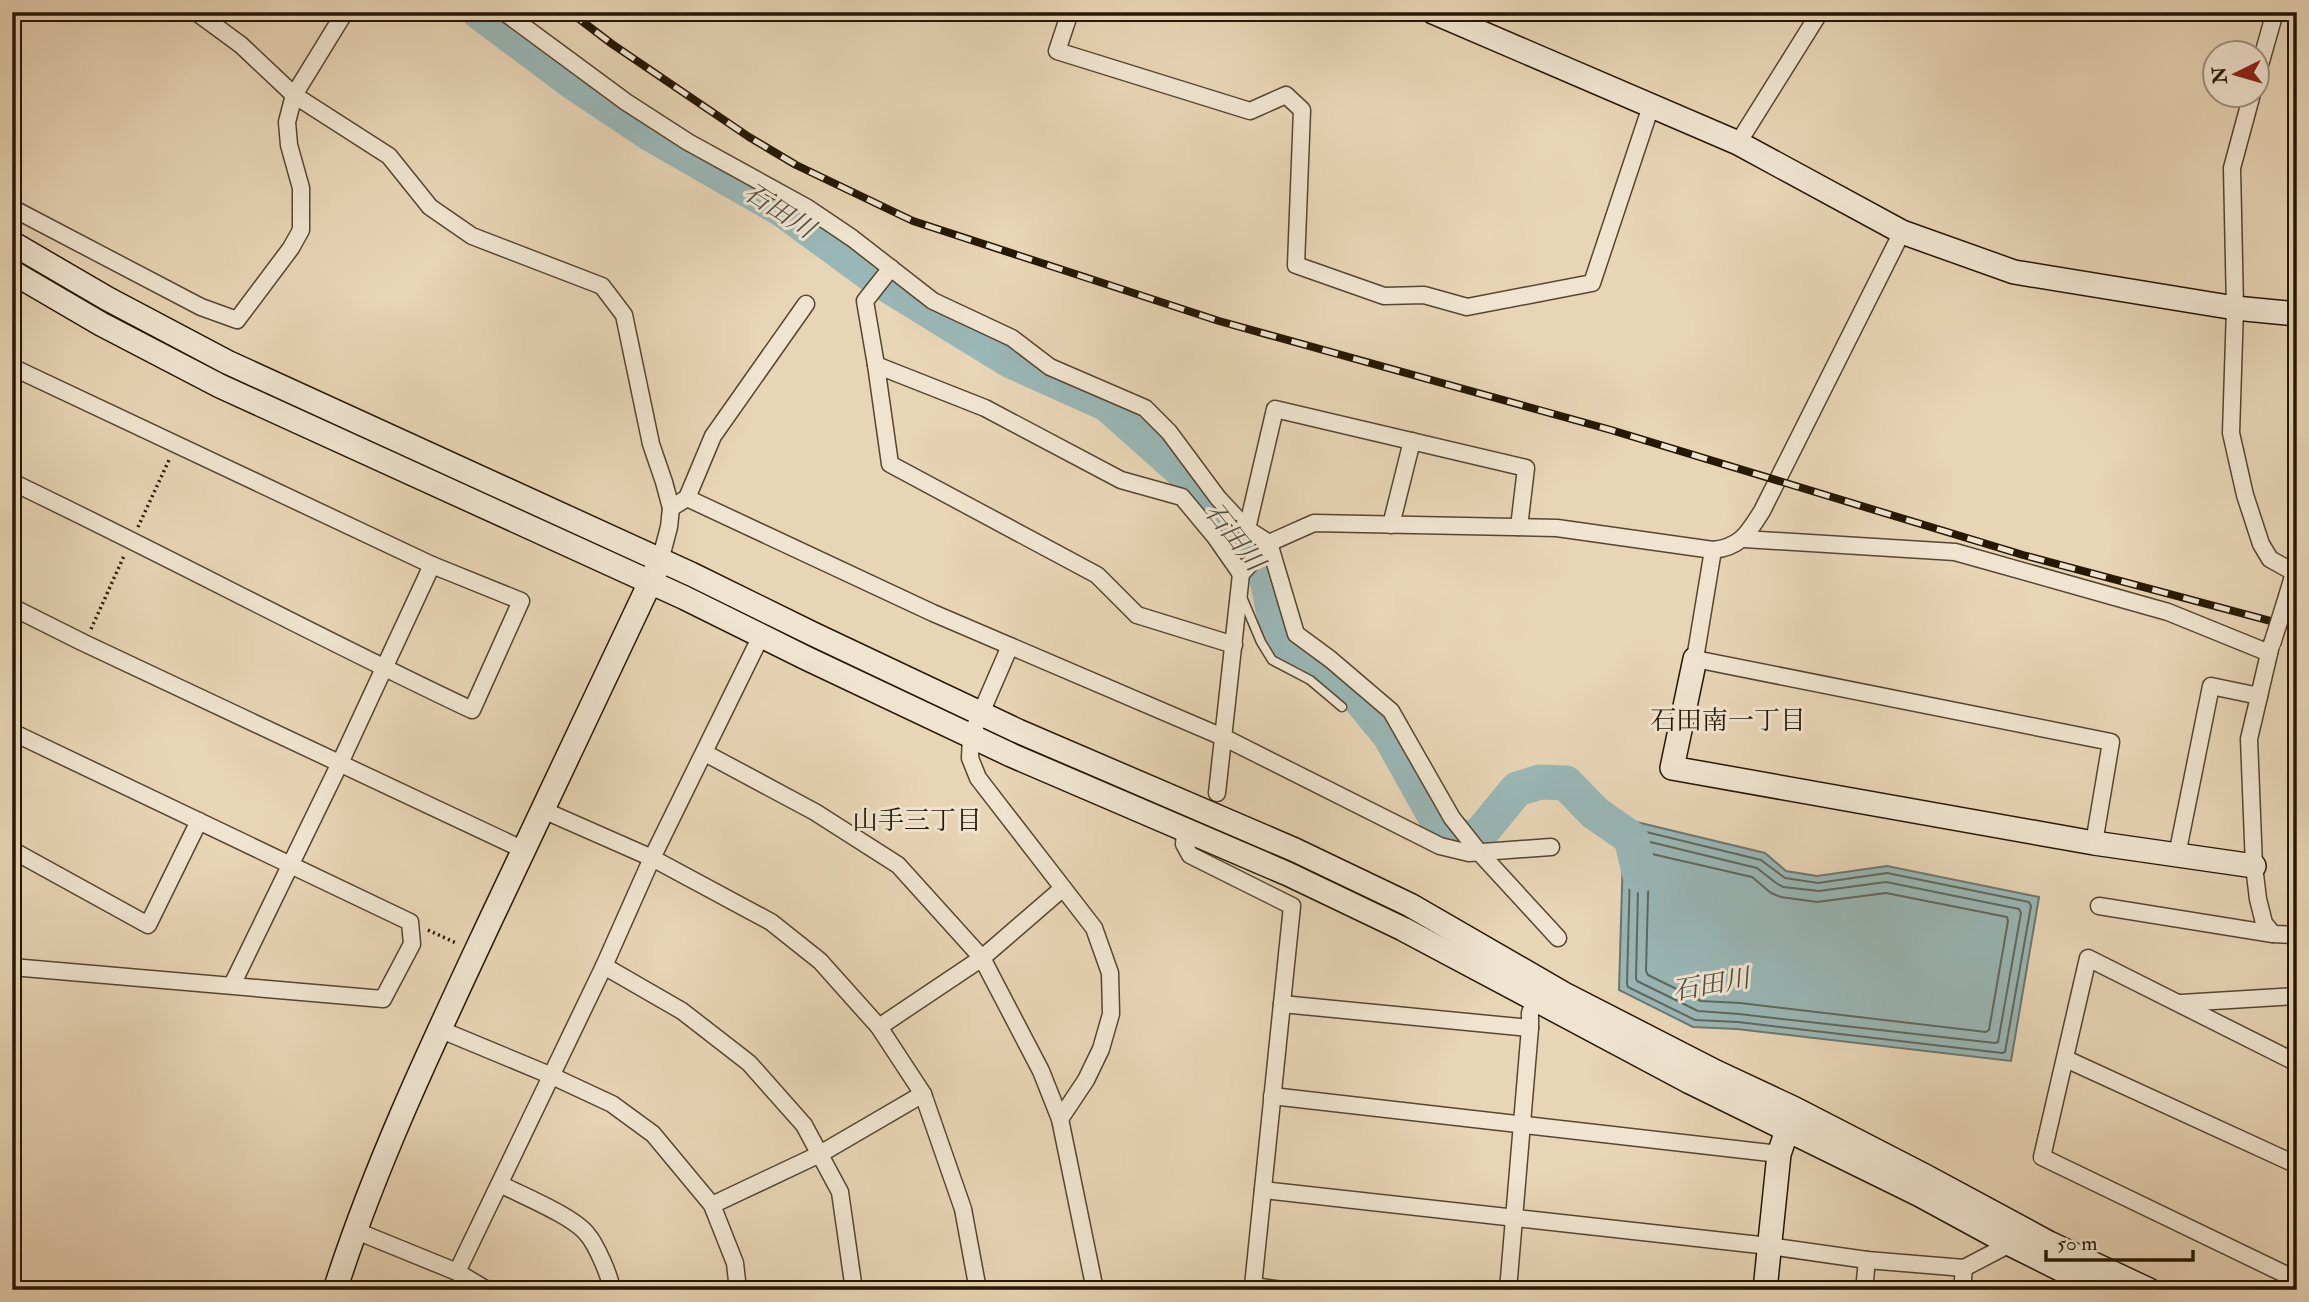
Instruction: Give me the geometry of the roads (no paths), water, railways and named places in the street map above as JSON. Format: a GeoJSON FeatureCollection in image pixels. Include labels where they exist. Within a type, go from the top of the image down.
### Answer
{"type":"FeatureCollection","features":[{"type":"Feature","properties":{"kind":"street"},"geometry":{"type":"LineString","coordinates":[[196,12],[241,45],[294,95],[390,156],[430,207],[472,236],[602,286],[624,314],[651,444],[671,508],[660,561],[439,1029],[387,1147],[354,1230],[335,1290]]}},
{"type":"Feature","properties":{"kind":"street"},"geometry":{"type":"LineString","coordinates":[[12,208],[201,307],[237,320],[291,248],[301,230],[302,188],[289,145],[287,122],[294,95],[345,12]]}},
{"type":"Feature","properties":{"kind":"street"},"geometry":{"type":"LineString","coordinates":[[504,12],[626,102],[688,142],[806,207],[933,301],[1013,338],[1050,367],[1145,408],[1169,432],[1218,498],[1247,529],[1269,543],[1296,634],[1391,711],[1452,818],[1479,852],[1558,937]]}},
{"type":"Feature","properties":{"kind":"street"},"geometry":{"type":"LineString","coordinates":[[1069,12],[1057,51],[1250,111],[1286,95],[1302,110],[1296,265],[1384,296],[1424,295],[1467,306],[1592,283],[1651,106]]}},
{"type":"Feature","properties":{"kind":"street"},"geometry":{"type":"LineString","coordinates":[[1433,12],[1738,143],[1902,232],[2014,272],[2235,308],[2297,314]]}},
{"type":"Feature","properties":{"kind":"street"},"geometry":{"type":"LineString","coordinates":[[1738,143],[1820,12]]}},
{"type":"Feature","properties":{"kind":"street"},"geometry":{"type":"LineString","coordinates":[[2268,38],[2275,12]]}},
{"type":"Feature","properties":{"kind":"street"},"geometry":{"type":"LineString","coordinates":[[2248,108],[2232,169],[2235,308],[2231,433],[2238,468],[2261,544],[2270,559],[2295,573],[2271,648],[2249,739],[2254,866],[2258,899],[2264,923],[2273,934]]}},
{"type":"Feature","properties":{"kind":"street"},"geometry":{"type":"LineString","coordinates":[[1744,539],[1762,511],[1902,232]]}},
{"type":"Feature","properties":{"kind":"street"},"geometry":{"type":"LineString","coordinates":[[12,243],[108,299],[227,362],[660,561],[981,713],[1295,850],[1410,905],[1564,994],[1716,1072],[1791,1120],[1920,1195],[2102,1290]]}},
{"type":"Feature","properties":{"kind":"street"},"geometry":{"type":"LineString","coordinates":[[891,268],[865,301],[890,464],[1097,575],[1137,615],[1234,645]]}},
{"type":"Feature","properties":{"kind":"street"},"geometry":{"type":"LineString","coordinates":[[12,272],[101,324],[220,386],[685,598],[971,736],[1288,874],[1403,929],[1535,999],[1791,1120],[1925,1176],[2049,1243],[2149,1290]]}},
{"type":"Feature","properties":{"kind":"street"},"geometry":{"type":"LineString","coordinates":[[671,508],[687,498],[713,436],[806,304]]}},
{"type":"Feature","properties":{"kind":"street"},"geometry":{"type":"LineString","coordinates":[[876,365],[985,408],[1121,480],[1182,497],[1218,498]]}},
{"type":"Feature","properties":{"kind":"street"},"geometry":{"type":"LineString","coordinates":[[12,367],[432,565],[521,601],[472,710],[132,539],[12,482]]}},
{"type":"Feature","properties":{"kind":"street"},"geometry":{"type":"LineString","coordinates":[[1247,529],[1275,409],[1526,468],[1519,527]]}},
{"type":"Feature","properties":{"kind":"street"},"geometry":{"type":"LineString","coordinates":[[1391,525],[1412,441]]}},
{"type":"Feature","properties":{"kind":"street"},"geometry":{"type":"LineString","coordinates":[[1182,497],[1216,538],[1241,575]]}},
{"type":"Feature","properties":{"kind":"street"},"geometry":{"type":"LineString","coordinates":[[687,498],[1010,646],[1224,738],[1440,846],[1469,853],[1551,847]]}},
{"type":"Feature","properties":{"kind":"street"},"geometry":{"type":"LineString","coordinates":[[1217,793],[1241,575],[1269,543],[1314,523],[1557,528],[1713,550],[1723,549],[1744,539],[1955,552],[2168,612],[2271,648]]}},
{"type":"Feature","properties":{"kind":"street"},"geometry":{"type":"LineString","coordinates":[[1713,550],[1695,659],[1672,768],[2094,843],[2254,866]]}},
{"type":"Feature","properties":{"kind":"street"},"geometry":{"type":"LineString","coordinates":[[232,985],[432,565]]}},
{"type":"Feature","properties":{"kind":"street"},"geometry":{"type":"LineString","coordinates":[[12,607],[524,850]]}},
{"type":"Feature","properties":{"kind":"street"},"geometry":{"type":"LineString","coordinates":[[457,1272],[604,966],[652,858],[761,636]]}},
{"type":"Feature","properties":{"kind":"street"},"geometry":{"type":"LineString","coordinates":[[1010,646],[971,736],[970,758],[978,778],[1094,928],[1110,972],[1111,1014],[1101,1049],[1086,1080],[1059,1119]]}},
{"type":"Feature","properties":{"kind":"street"},"geometry":{"type":"LineString","coordinates":[[1695,659],[2111,742],[2094,843]]}},
{"type":"Feature","properties":{"kind":"street"},"geometry":{"type":"LineString","coordinates":[[2177,855],[2211,686],[2259,696]]}},
{"type":"Feature","properties":{"kind":"street"},"geometry":{"type":"LineString","coordinates":[[12,732],[410,922],[412,944],[383,999],[12,967]]}},
{"type":"Feature","properties":{"kind":"street"},"geometry":{"type":"LineString","coordinates":[[705,753],[815,812],[898,864],[982,958],[1041,1070],[1059,1119],[1094,1290]]}},
{"type":"Feature","properties":{"kind":"street"},"geometry":{"type":"LineString","coordinates":[[543,810],[652,858],[771,922],[820,961],[879,1027],[923,1094],[963,1209],[978,1290]]}},
{"type":"Feature","properties":{"kind":"street"},"geometry":{"type":"LineString","coordinates":[[12,850],[148,925],[199,821]]}},
{"type":"Feature","properties":{"kind":"street"},"geometry":{"type":"LineString","coordinates":[[1185,831],[1184,844],[1190,855],[1292,906],[1251,1288],[1283,1290]]}},
{"type":"Feature","properties":{"kind":"street"},"geometry":{"type":"LineString","coordinates":[[879,1027],[982,958],[1063,888]]}},
{"type":"Feature","properties":{"kind":"street"},"geometry":{"type":"LineString","coordinates":[[2099,906],[2273,934],[2297,935]]}},
{"type":"Feature","properties":{"kind":"street"},"geometry":{"type":"LineString","coordinates":[[2297,1063],[2088,958],[2042,1157],[2297,1280]]}},
{"type":"Feature","properties":{"kind":"street"},"geometry":{"type":"LineString","coordinates":[[604,966],[682,1011],[749,1063],[804,1125],[840,1192],[855,1290]]}},
{"type":"Feature","properties":{"kind":"street"},"geometry":{"type":"LineString","coordinates":[[2178,1003],[2297,996]]}},
{"type":"Feature","properties":{"kind":"street"},"geometry":{"type":"LineString","coordinates":[[1508,1290],[1530,1013],[1535,999]]}},
{"type":"Feature","properties":{"kind":"street"},"geometry":{"type":"LineString","coordinates":[[1282,1004],[1530,1028]]}},
{"type":"Feature","properties":{"kind":"street"},"geometry":{"type":"LineString","coordinates":[[439,1029],[612,1104],[653,1135],[712,1205],[735,1263],[738,1290]]}},
{"type":"Feature","properties":{"kind":"street"},"geometry":{"type":"LineString","coordinates":[[2066,1059],[2297,1166]]}},
{"type":"Feature","properties":{"kind":"street"},"geometry":{"type":"LineString","coordinates":[[712,1205],[820,1154],[923,1094]]}},
{"type":"Feature","properties":{"kind":"street"},"geometry":{"type":"LineString","coordinates":[[1272,1096],[1779,1154]]}},
{"type":"Feature","properties":{"kind":"street"},"geometry":{"type":"LineString","coordinates":[[1765,1290],[1779,1154],[1791,1120]]}},
{"type":"Feature","properties":{"kind":"street"},"geometry":{"type":"LineString","coordinates":[[500,1184],[557,1213],[587,1233],[610,1278],[612,1290]]}},
{"type":"Feature","properties":{"kind":"street"},"geometry":{"type":"LineString","coordinates":[[1263,1190],[1867,1260],[1964,1268],[2010,1244]]}},
{"type":"Feature","properties":{"kind":"street"},"geometry":{"type":"LineString","coordinates":[[354,1230],[457,1272],[486,1290]]}},
{"type":"Feature","properties":{"kind":"street"},"geometry":{"type":"LineString","coordinates":[[1864,1290],[1867,1260]]}},
{"type":"Feature","properties":{"kind":"street"},"geometry":{"type":"LineString","coordinates":[[1962,1290],[1964,1268]]}},
{"type":"Feature","properties":{"kind":"lane"},"geometry":{"type":"LineString","coordinates":[[1239,591],[1261,642],[1272,660],[1310,680],[1342,707]]}},
{"type":"Feature","properties":{"kind":"water"},"geometry":{"type":"Polygon","coordinates":[[[1624,819],[1765,853],[1786,871],[1817,876],[1887,866],[2039,897],[2011,1061],[1737,1029],[1693,1027],[1619,990],[1624,819]]]}},
{"type":"Feature","properties":{"kind":"waterway","name":"石田川"},"geometry":{"type":"LineString","coordinates":[[479,12],[574,83],[649,133],[783,210],[873,276],[1011,361],[1107,404],[1181,470],[1266,575],[1279,639],[1351,688],[1390,736],[1443,831],[1475,840],[1517,789],[1540,782],[1566,783],[1595,813],[1631,838],[1640,875]]}},
{"type":"Feature","properties":{"kind":"railway"},"geometry":{"type":"LineString","coordinates":[[570,12],[612,44],[749,137],[796,165],[913,221],[1219,321],[1611,430],[2023,555],[2297,628]]}},
{"type":"Feature","properties":{"kind":"district","name":"石田南一丁目"},"geometry":{"type":"Point","coordinates":[1728,721]}},
{"type":"Feature","properties":{"kind":"district","name":"山手三丁目"},"geometry":{"type":"Point","coordinates":[917,821]}}]}
